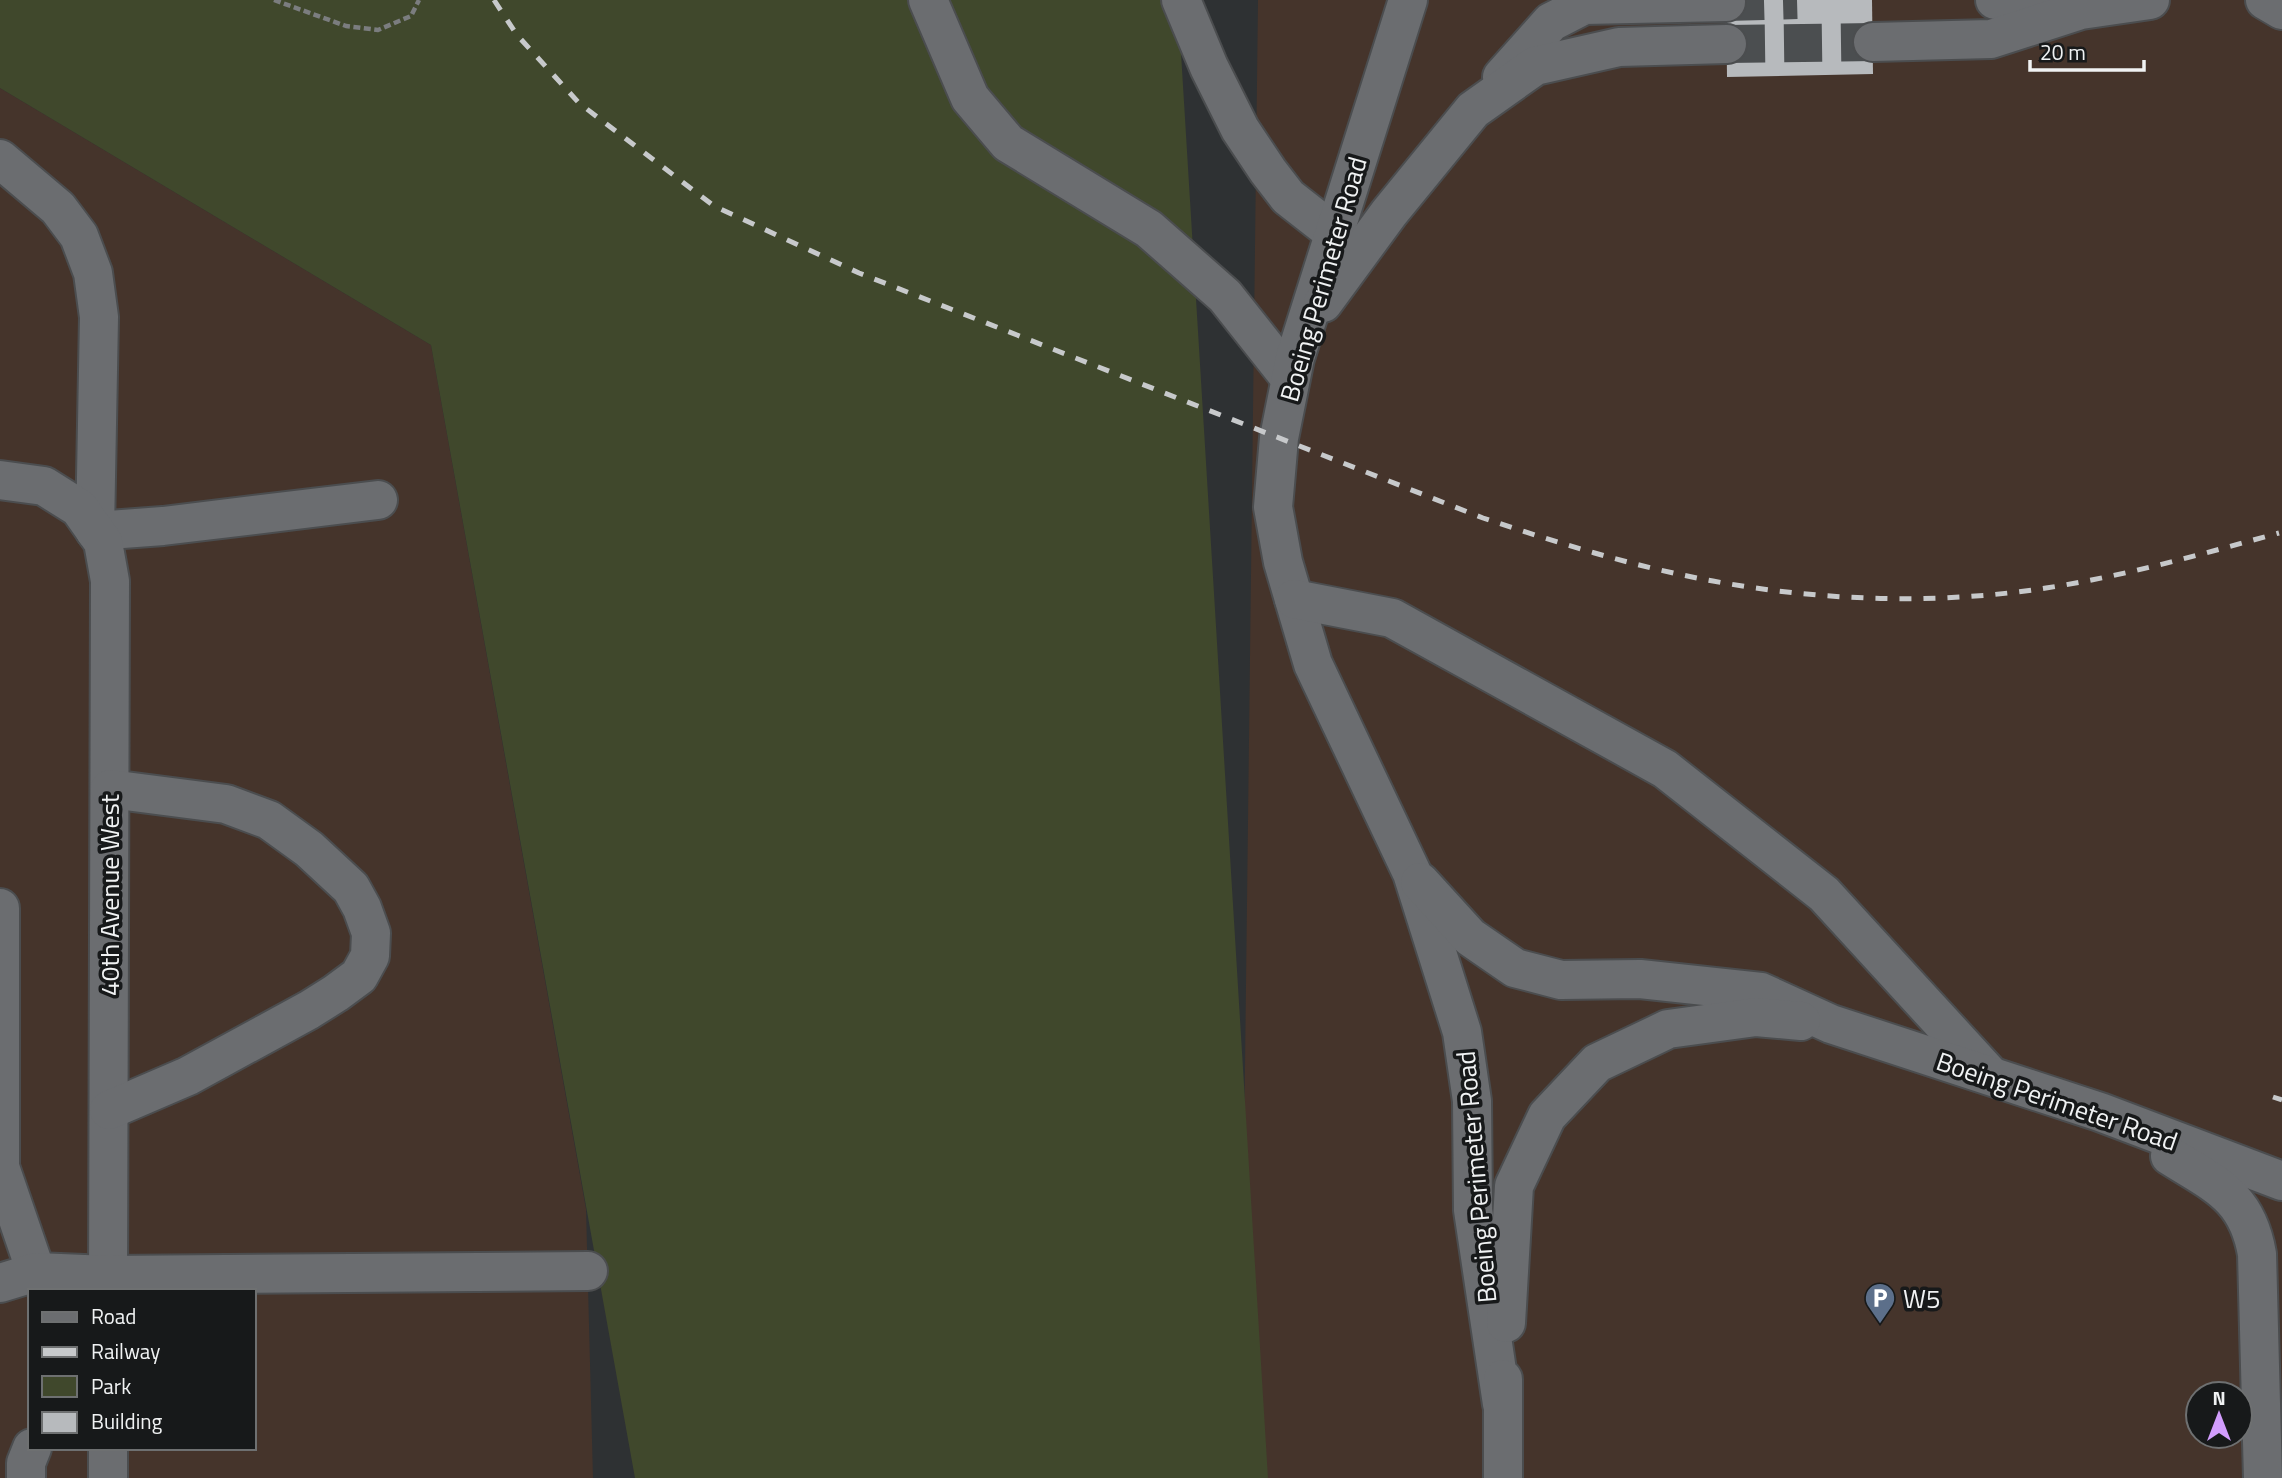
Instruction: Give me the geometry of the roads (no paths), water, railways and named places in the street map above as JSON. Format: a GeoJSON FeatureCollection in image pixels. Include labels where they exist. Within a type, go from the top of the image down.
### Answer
{"type":"FeatureCollection","features":[{"type":"Feature","properties":{"kind":"street"},"geometry":{"type":"LineString","coordinates":[[928,0],[970,98],[1008,143],[1149,229],[1225,296],[1290,378]]}},
{"type":"Feature","properties":{"kind":"street"},"geometry":{"type":"LineString","coordinates":[[1181,0],[1240,129],[1288,197],[1334,233]]}},
{"type":"Feature","properties":{"kind":"street","name":"Boeing Perimeter Road"},"geometry":{"type":"LineString","coordinates":[[1408,0],[1290,378],[1279,438],[1273,507],[1283,562],[1313,664],[1412,873],[1462,1032],[1472,1101],[1473,1210],[1502,1405]]}},
{"type":"Feature","properties":{"kind":"street"},"geometry":{"type":"LineString","coordinates":[[1995,0],[2081,10]]}},
{"type":"Feature","properties":{"kind":"street"},"geometry":{"type":"LineString","coordinates":[[1873,42],[1991,39],[2081,10],[2150,0]]}},
{"type":"Feature","properties":{"kind":"street"},"geometry":{"type":"LineString","coordinates":[[2265,0],[2282,10]]}},
{"type":"Feature","properties":{"kind":"street"},"geometry":{"type":"LineString","coordinates":[[1306,327],[1389,213],[1473,110],[1551,22],[1584,5],[1726,2]]}},
{"type":"Feature","properties":{"kind":"street"},"geometry":{"type":"LineString","coordinates":[[1473,110],[1535,66],[1619,47],[1727,44]]}},
{"type":"Feature","properties":{"kind":"street"},"geometry":{"type":"LineString","coordinates":[[0,159],[58,208],[79,236],[93,273],[99,317],[87,520]]}},
{"type":"Feature","properties":{"kind":"street"},"geometry":{"type":"LineString","coordinates":[[0,480],[44,486],[87,520],[163,526],[378,500]]}},
{"type":"Feature","properties":{"kind":"street","name":"40th Avenue West"},"geometry":{"type":"LineString","coordinates":[[87,520],[103,542],[110,581],[108,1283]]}},
{"type":"Feature","properties":{"kind":"street"},"geometry":{"type":"LineString","coordinates":[[1294,598],[1392,618],[1665,769],[1824,894],[1992,1077]]}},
{"type":"Feature","properties":{"kind":"street"},"geometry":{"type":"LineString","coordinates":[[109,1110],[188,1076],[336,993],[359,976],[370,956],[371,933],[351,888],[309,849],[269,820],[226,804],[110,789]]}},
{"type":"Feature","properties":{"kind":"street","name":"Boeing Perimeter Road"},"geometry":{"type":"LineString","coordinates":[[1412,873],[1469,936],[1515,968],[1561,980],[1640,979],[1762,992],[1831,1024],[2100,1112],[2282,1181]]}},
{"type":"Feature","properties":{"kind":"street"},"geometry":{"type":"LineString","coordinates":[[0,908],[0,1167],[36,1272]]}},
{"type":"Feature","properties":{"kind":"street","name":"Boeing Perimeter Road"},"geometry":{"type":"LineString","coordinates":[[1503,1478],[1502,1405],[1514,1186],[1547,1116],[1597,1063],[1668,1029],[1756,1017],[1831,1024]]}},
{"type":"Feature","properties":{"kind":"street"},"geometry":{"type":"LineString","coordinates":[[2100,1112],[2226,1191],[2253,1229],[2257,1254],[2244,1305],[2249,1380]]}},
{"type":"Feature","properties":{"kind":"street"},"geometry":{"type":"LineString","coordinates":[[0,1283],[36,1272],[108,1283],[588,1271]]}},
{"type":"Feature","properties":{"kind":"street"},"geometry":{"type":"LineString","coordinates":[[2254,1427],[2263,1478]]}},
{"type":"Feature","properties":{"kind":"street"},"geometry":{"type":"LineString","coordinates":[[26,1478],[26,1463],[31,1450]]}},
{"type":"Feature","properties":{"kind":"street"},"geometry":{"type":"LineString","coordinates":[[108,1450],[108,1478]]}},
{"type":"Feature","properties":{"kind":"tunnel"},"geometry":{"type":"LineString","coordinates":[[1726,2],[1797,0]]}},
{"type":"Feature","properties":{"kind":"tunnel"},"geometry":{"type":"LineString","coordinates":[[1727,44],[1873,42]]}},
{"type":"Feature","properties":{"kind":"railway"},"geometry":{"type":"LineString","coordinates":[[494,0],[517,35],[579,103],[714,206],[859,273],[1483,518],[1568,545],[1655,569],[1754,588],[1837,596],[1921,599],[2005,593],[2076,583],[2163,564],[2279,533]]}},
{"type":"Feature","properties":{"kind":"railway"},"geometry":{"type":"LineString","coordinates":[[2273,1097],[2282,1100]]}},
{"type":"Feature","properties":{"kind":"place","name":"W5"},"geometry":{"type":"Point","coordinates":[1880,1325]}}]}
